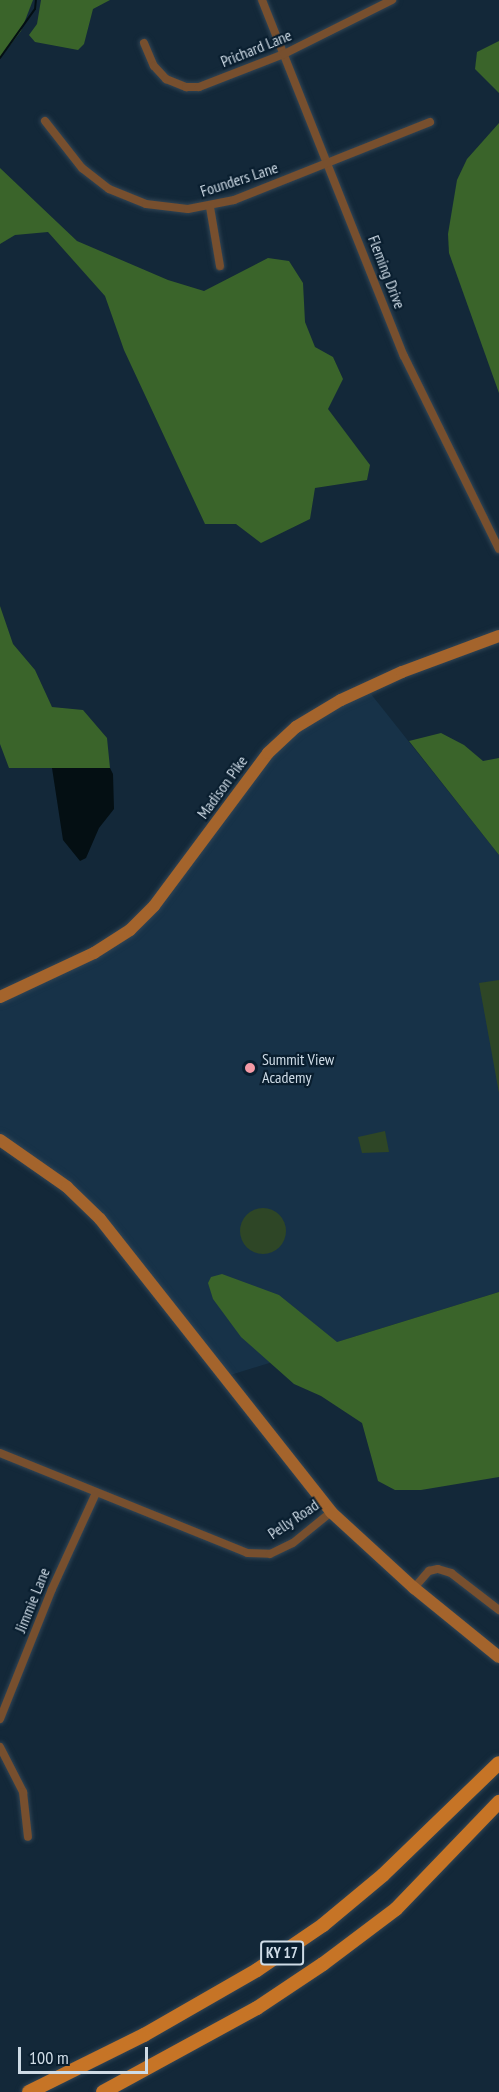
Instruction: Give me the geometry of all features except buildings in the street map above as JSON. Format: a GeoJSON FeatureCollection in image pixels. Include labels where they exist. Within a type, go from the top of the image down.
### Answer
{"type":"FeatureCollection","features":[{"type":"Feature","properties":{"kind":"main road","name":"Madison Pike"},"geometry":{"type":"LineString","coordinates":[[0,997],[94,953],[130,930],[154,906],[268,753],[296,727],[341,700],[402,672],[499,636]]}},
{"type":"Feature","properties":{"kind":"main road"},"geometry":{"type":"LineString","coordinates":[[0,1140],[68,1187],[100,1220],[331,1512]]}},
{"type":"Feature","properties":{"kind":"main road","name":"Pelly Road"},"geometry":{"type":"LineString","coordinates":[[331,1512],[414,1588],[499,1657]]}},
{"type":"Feature","properties":{"kind":"main road","name":"KY 17"},"geometry":{"type":"LineString","coordinates":[[29,2092],[144,2036],[257,1970],[322,1924],[383,1875],[499,1763]]}},
{"type":"Feature","properties":{"kind":"main road","name":"KY 17"},"geometry":{"type":"LineString","coordinates":[[103,2092],[257,2008],[323,1964],[396,1909],[499,1802]]}},
{"type":"Feature","properties":{"kind":"street","name":"Fleming Drive"},"geometry":{"type":"LineString","coordinates":[[262,0],[404,356],[499,549]]}},
{"type":"Feature","properties":{"kind":"street","name":"Prichard Lane"},"geometry":{"type":"LineString","coordinates":[[144,43],[158,72],[186,87],[199,87],[284,54],[392,0]]}},
{"type":"Feature","properties":{"kind":"street","name":"Founders Lane"},"geometry":{"type":"LineString","coordinates":[[45,121],[82,168],[109,189],[163,208],[210,207],[328,164],[430,122]]}},
{"type":"Feature","properties":{"kind":"street"},"geometry":{"type":"LineString","coordinates":[[210,207],[220,266]]}},
{"type":"Feature","properties":{"kind":"street","name":"Pelly Road"},"geometry":{"type":"LineString","coordinates":[[0,1453],[247,1553],[270,1554],[292,1543],[331,1512]]}},
{"type":"Feature","properties":{"kind":"street","name":"Jimmie Lane"},"geometry":{"type":"LineString","coordinates":[[0,1719],[52,1589],[96,1493]]}},
{"type":"Feature","properties":{"kind":"street"},"geometry":{"type":"LineString","coordinates":[[414,1588],[429,1571],[438,1569],[451,1573],[499,1610]]}},
{"type":"Feature","properties":{"kind":"street"},"geometry":{"type":"LineString","coordinates":[[0,1747],[23,1792],[28,1837]]}},
{"type":"Feature","properties":{"kind":"shaded area","name":"Summit View Academy"},"geometry":{"type":"Polygon","coordinates":[[[367,689],[499,855],[499,1292],[224,1377],[100,1219],[0,1140],[0,997],[130,930],[282,738],[367,689]]]}},
{"type":"Feature","properties":{"kind":"shaded area"},"geometry":{"type":"Polygon","coordinates":[[[52,768],[110,768],[113,774],[114,809],[99,828],[86,858],[80,861],[63,840],[52,768]]]}},
{"type":"Feature","properties":{"kind":"green space"},"geometry":{"type":"Polygon","coordinates":[[[0,0],[33,0],[21,31],[0,58],[0,0]]]}},
{"type":"Feature","properties":{"kind":"green space"},"geometry":{"type":"Polygon","coordinates":[[[41,0],[110,0],[93,9],[84,44],[78,50],[35,42],[29,35],[37,24],[41,0]]]}},
{"type":"Feature","properties":{"kind":"green space"},"geometry":{"type":"Polygon","coordinates":[[[499,41],[499,93],[475,69],[477,52],[499,41]]]}},
{"type":"Feature","properties":{"kind":"green space"},"geometry":{"type":"Polygon","coordinates":[[[499,123],[499,393],[449,253],[448,234],[457,180],[467,159],[499,123]]]}},
{"type":"Feature","properties":{"kind":"green space"},"geometry":{"type":"Polygon","coordinates":[[[0,168],[77,241],[168,280],[204,291],[268,258],[289,261],[303,283],[305,322],[315,347],[333,357],[343,379],[328,409],[370,465],[367,480],[315,488],[310,519],[261,543],[236,524],[205,524],[124,350],[105,296],[48,232],[15,235],[0,244],[0,168]]]}},
{"type":"Feature","properties":{"kind":"green space"},"geometry":{"type":"Polygon","coordinates":[[[0,606],[13,644],[35,670],[52,707],[83,710],[107,738],[110,768],[9,768],[0,744],[0,606]]]}},
{"type":"Feature","properties":{"kind":"green space"},"geometry":{"type":"Polygon","coordinates":[[[441,733],[464,745],[483,761],[499,758],[499,855],[409,741],[441,733]]]}},
{"type":"Feature","properties":{"kind":"green space"},"geometry":{"type":"Polygon","coordinates":[[[499,980],[499,1093],[479,983],[499,980]]]}},
{"type":"Feature","properties":{"kind":"green space"},"geometry":{"type":"Polygon","coordinates":[[[385,1131],[389,1152],[362,1153],[358,1137],[385,1131]]]}},
{"type":"Feature","properties":{"kind":"green space"},"geometry":{"type":"Polygon","coordinates":[[[263,1208],[279,1215],[286,1231],[279,1247],[263,1254],[247,1247],[240,1231],[247,1215],[263,1208]]]}},
{"type":"Feature","properties":{"kind":"green space"},"geometry":{"type":"Polygon","coordinates":[[[222,1274],[279,1295],[337,1342],[499,1292],[499,1477],[421,1490],[395,1490],[378,1481],[362,1423],[321,1396],[294,1384],[241,1337],[213,1299],[208,1283],[211,1277],[222,1274]]]}},
{"type":"Feature","properties":{"kind":"waterway"},"geometry":{"type":"LineString","coordinates":[[0,58],[35,9],[36,0]]}},
{"type":"Feature","properties":{"kind":"place","name":"Summit View Academy"},"geometry":{"type":"Point","coordinates":[250,1068]}}]}
